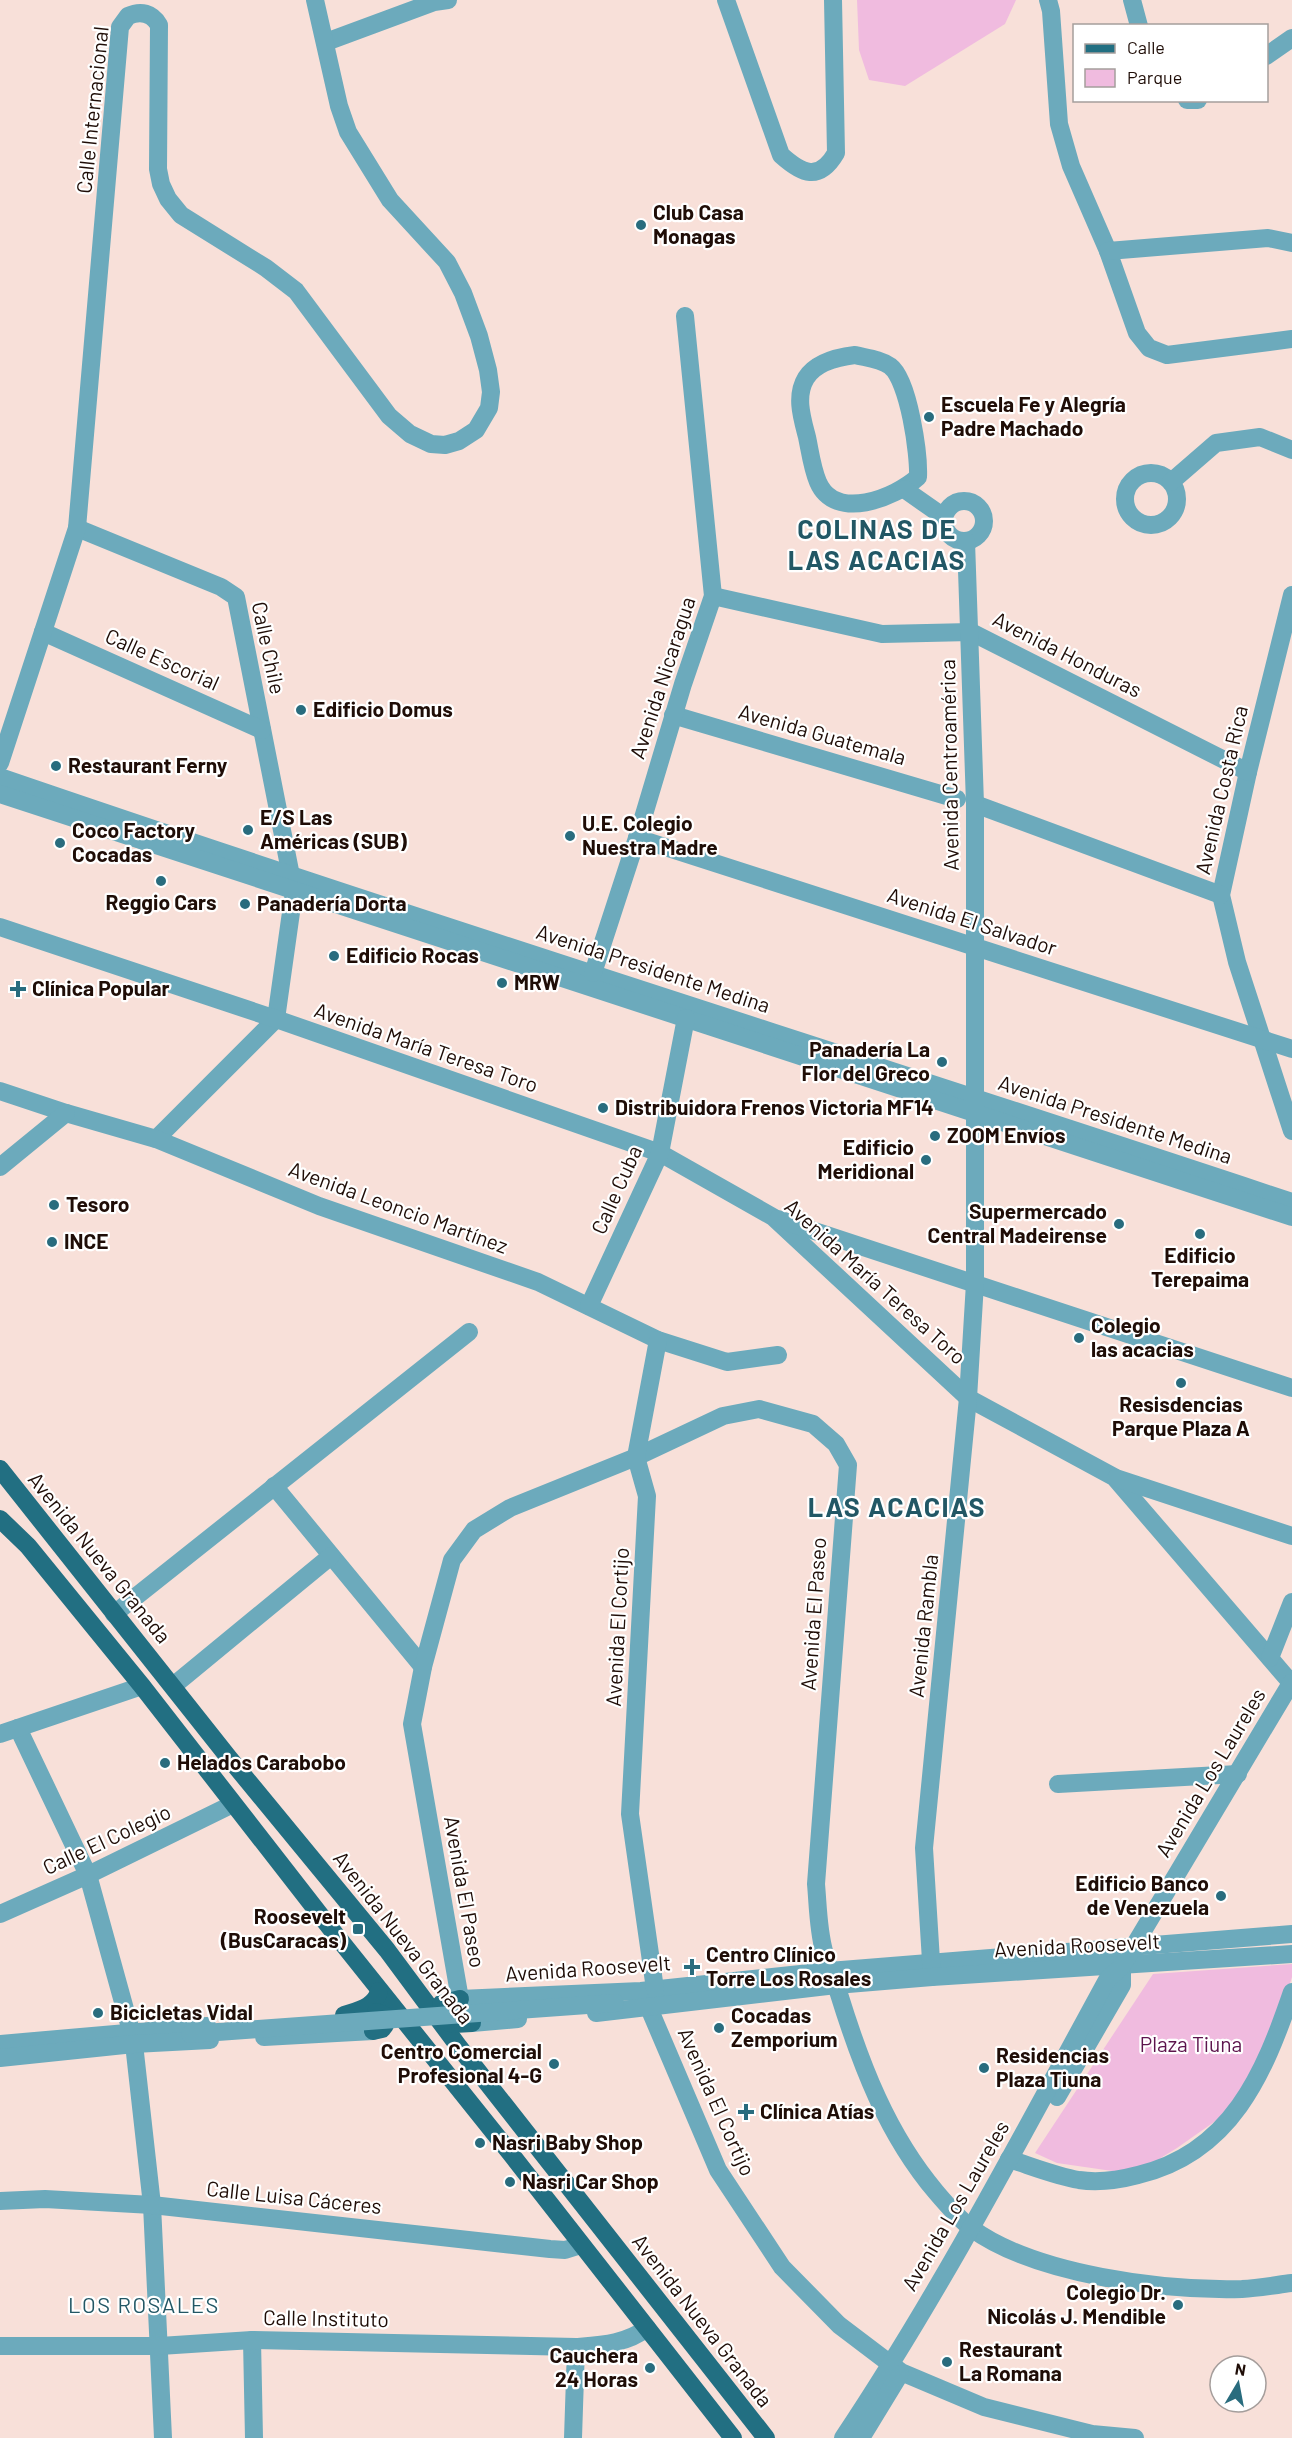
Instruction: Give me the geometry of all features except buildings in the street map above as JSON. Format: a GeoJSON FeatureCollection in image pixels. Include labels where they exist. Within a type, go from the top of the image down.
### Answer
{"type":"FeatureCollection","features":[{"type":"Feature","properties":{"kind":"main road","name":"Avenida Nueva Granada"},"geometry":{"type":"LineString","coordinates":[[0,1469],[229,1758],[387,1950],[459,2047],[766,2438]]}},
{"type":"Feature","properties":{"kind":"main road"},"geometry":{"type":"LineString","coordinates":[[0,1519],[28,1546],[142,1686],[408,2028],[461,2090],[733,2438]]}},
{"type":"Feature","properties":{"kind":"main road"},"geometry":{"type":"LineString","coordinates":[[344,2015],[370,2005],[374,2002],[379,1989]]}},
{"type":"Feature","properties":{"kind":"main road"},"geometry":{"type":"LineString","coordinates":[[418,1992],[436,2001],[460,1999]]}},
{"type":"Feature","properties":{"kind":"main road"},"geometry":{"type":"LineString","coordinates":[[460,1999],[441,2004],[443,2020],[454,2024],[472,2023]]}},
{"type":"Feature","properties":{"kind":"main road"},"geometry":{"type":"LineString","coordinates":[[344,2015],[381,2013],[385,2019],[385,2025],[382,2029],[373,2031]]}},
{"type":"Feature","properties":{"kind":"main road"},"geometry":{"type":"LineString","coordinates":[[459,2047],[460,2031],[472,2023]]}},
{"type":"Feature","properties":{"kind":"main road"},"geometry":{"type":"LineString","coordinates":[[373,2031],[408,2028]]}},
{"type":"Feature","properties":{"kind":"street","name":"Calle Internacional"},"geometry":{"type":"LineString","coordinates":[[0,763],[77,528],[120,27],[128,16],[135,13],[150,15],[159,25],[158,169],[168,200],[181,215],[266,268],[296,291],[389,416],[410,435],[431,444],[445,445],[469,436],[484,420],[489,408],[491,392],[488,370],[479,336],[463,293],[447,262],[390,200],[348,132],[339,106],[315,0]]}},
{"type":"Feature","properties":{"kind":"street"},"geometry":{"type":"LineString","coordinates":[[726,0],[781,155],[797,169],[816,172],[829,166],[836,153],[833,0]]}},
{"type":"Feature","properties":{"kind":"street"},"geometry":{"type":"LineString","coordinates":[[1048,0],[1051,11],[1059,124],[1071,166],[1108,251],[1137,333],[1149,348],[1167,355],[1292,339]]}},
{"type":"Feature","properties":{"kind":"street"},"geometry":{"type":"LineString","coordinates":[[1132,0],[1138,24]]}},
{"type":"Feature","properties":{"kind":"street"},"geometry":{"type":"LineString","coordinates":[[326,42],[439,1]]}},
{"type":"Feature","properties":{"kind":"street"},"geometry":{"type":"LineString","coordinates":[[1268,55],[1292,38]]}},
{"type":"Feature","properties":{"kind":"street"},"geometry":{"type":"LineString","coordinates":[[1108,251],[1268,238],[1292,243]]}},
{"type":"Feature","properties":{"kind":"street","name":"Avenida Nicaragua"},"geometry":{"type":"LineString","coordinates":[[593,973],[637,838],[673,715],[713,596],[685,315]]}},
{"type":"Feature","properties":{"kind":"street"},"geometry":{"type":"LineString","coordinates":[[855,356],[882,361],[893,368],[903,385],[919,458],[918,477],[904,489],[856,505],[840,502],[818,483],[801,413],[800,397],[806,378],[815,369],[837,357],[855,356]]}},
{"type":"Feature","properties":{"kind":"street"},"geometry":{"type":"LineString","coordinates":[[1171,482],[1216,442],[1260,437],[1292,450]]}},
{"type":"Feature","properties":{"kind":"street"},"geometry":{"type":"LineString","coordinates":[[904,489],[944,517]]}},
{"type":"Feature","properties":{"kind":"street"},"geometry":{"type":"LineString","coordinates":[[962,501],[968,501],[979,507],[984,518],[981,531],[966,541],[952,537],[944,524],[944,517],[950,506],[962,501]]}},
{"type":"Feature","properties":{"kind":"street","name":"Calle Chile"},"geometry":{"type":"LineString","coordinates":[[77,528],[221,587],[236,597],[292,884],[276,1019]]}},
{"type":"Feature","properties":{"kind":"street","name":"Avenida Centroamérica"},"geometry":{"type":"LineString","coordinates":[[966,541],[971,632],[966,802],[974,946],[975,1105]]}},
{"type":"Feature","properties":{"kind":"street","name":"Avenida Costa Rica"},"geometry":{"type":"LineString","coordinates":[[1292,595],[1248,772],[1221,895],[1237,962],[1292,1131]]}},
{"type":"Feature","properties":{"kind":"street","name":"Avenida Honduras"},"geometry":{"type":"LineString","coordinates":[[713,596],[882,634],[971,632],[1248,772]]}},
{"type":"Feature","properties":{"kind":"street","name":"Calle Escorial"},"geometry":{"type":"LineString","coordinates":[[43,632],[262,730]]}},
{"type":"Feature","properties":{"kind":"street","name":"Avenida Guatemala"},"geometry":{"type":"LineString","coordinates":[[673,715],[966,802],[1221,895]]}},
{"type":"Feature","properties":{"kind":"street","name":"Avenida Presidente Medina"},"geometry":{"type":"LineString","coordinates":[[0,777],[292,884],[686,1018],[1292,1202]]}},
{"type":"Feature","properties":{"kind":"street","name":"Avenida Presidente Medina"},"geometry":{"type":"LineString","coordinates":[[0,795],[593,973],[1292,1217]]}},
{"type":"Feature","properties":{"kind":"street","name":"Avenida El Salvador"},"geometry":{"type":"LineString","coordinates":[[637,838],[1292,1049]]}},
{"type":"Feature","properties":{"kind":"street","name":"Avenida María Teresa Toro"},"geometry":{"type":"LineString","coordinates":[[0,927],[276,1019],[660,1153],[773,1217],[968,1398],[1114,1478],[1291,1684]]}},
{"type":"Feature","properties":{"kind":"street","name":"Calle Cuba"},"geometry":{"type":"LineString","coordinates":[[589,1305],[660,1153],[686,1018]]}},
{"type":"Feature","properties":{"kind":"street"},"geometry":{"type":"LineString","coordinates":[[156,1139],[276,1019]]}},
{"type":"Feature","properties":{"kind":"street","name":"Avenida Leoncio Martínez"},"geometry":{"type":"LineString","coordinates":[[0,1091],[156,1139],[319,1206],[538,1282],[658,1340],[727,1362],[778,1355]]}},
{"type":"Feature","properties":{"kind":"street","name":"Avenida Rambla"},"geometry":{"type":"LineString","coordinates":[[932,1969],[924,1848],[968,1398],[975,1283],[975,1105]]}},
{"type":"Feature","properties":{"kind":"street"},"geometry":{"type":"LineString","coordinates":[[0,1167],[66,1113]]}},
{"type":"Feature","properties":{"kind":"street"},"geometry":{"type":"LineString","coordinates":[[773,1217],[1292,1388]]}},
{"type":"Feature","properties":{"kind":"street"},"geometry":{"type":"LineString","coordinates":[[114,1614],[469,1332]]}},
{"type":"Feature","properties":{"kind":"street","name":"Avenida El Cortijo"},"geometry":{"type":"LineString","coordinates":[[648,1990],[630,1814],[647,1496],[636,1457],[658,1340]]}},
{"type":"Feature","properties":{"kind":"street","name":"Avenida El Paseo"},"geometry":{"type":"LineString","coordinates":[[460,1999],[412,1724],[423,1667],[452,1560],[474,1530],[510,1508],[636,1457],[723,1416],[759,1409],[813,1424],[836,1444],[848,1466],[816,1884],[820,1929],[832,1978],[859,2057],[890,2124],[927,2181],[953,2211],[975,2230],[1029,2257],[1069,2269],[1119,2279],[1177,2286],[1223,2289],[1292,2283]]}},
{"type":"Feature","properties":{"kind":"street"},"geometry":{"type":"LineString","coordinates":[[1114,1478],[1292,1536]]}},
{"type":"Feature","properties":{"kind":"street"},"geometry":{"type":"LineString","coordinates":[[274,1486],[423,1667]]}},
{"type":"Feature","properties":{"kind":"street"},"geometry":{"type":"LineString","coordinates":[[173,1686],[331,1556]]}},
{"type":"Feature","properties":{"kind":"street"},"geometry":{"type":"LineString","coordinates":[[1270,1658],[1292,1602]]}},
{"type":"Feature","properties":{"kind":"street","name":"Avenida Los Laureles"},"geometry":{"type":"LineString","coordinates":[[861,2438],[897,2368],[1014,2160],[1122,1985],[1122,1966],[1132,1946],[1291,1684]]}},
{"type":"Feature","properties":{"kind":"street"},"geometry":{"type":"LineString","coordinates":[[0,1734],[142,1686]]}},
{"type":"Feature","properties":{"kind":"street"},"geometry":{"type":"LineString","coordinates":[[18,1728],[88,1875],[132,2038],[152,2205],[163,2438]]}},
{"type":"Feature","properties":{"kind":"street"},"geometry":{"type":"LineString","coordinates":[[1058,1784],[1238,1774]]}},
{"type":"Feature","properties":{"kind":"street","name":"Calle El Colegio"},"geometry":{"type":"LineString","coordinates":[[0,1914],[88,1875],[233,1804]]}},
{"type":"Feature","properties":{"kind":"street","name":"Avenida Roosevelt"},"geometry":{"type":"LineString","coordinates":[[460,1999],[832,1978],[1132,1946],[1292,1935]]}},
{"type":"Feature","properties":{"kind":"street","name":"Avenida Roosevelt"},"geometry":{"type":"LineString","coordinates":[[932,1969],[1122,1966],[1292,1954]]}},
{"type":"Feature","properties":{"kind":"street","name":"Avenida Roosevelt"},"geometry":{"type":"LineString","coordinates":[[472,2023],[649,2008],[832,1978]]}},
{"type":"Feature","properties":{"kind":"street"},"geometry":{"type":"LineString","coordinates":[[615,2003],[648,1990]]}},
{"type":"Feature","properties":{"kind":"street"},"geometry":{"type":"LineString","coordinates":[[1014,2160],[1079,2180],[1114,2181],[1154,2172],[1191,2153],[1221,2131],[1248,2094],[1277,2035],[1292,1992]]}},
{"type":"Feature","properties":{"kind":"street"},"geometry":{"type":"LineString","coordinates":[[0,2044],[132,2038],[615,2003],[649,2008]]}},
{"type":"Feature","properties":{"kind":"street","name":"Avenida El Cortijo"},"geometry":{"type":"LineString","coordinates":[[649,2008],[718,2170],[782,2268],[839,2325],[897,2368],[984,2407],[1092,2434],[1135,2438]]}},
{"type":"Feature","properties":{"kind":"street"},"geometry":{"type":"LineString","coordinates":[[160,2036],[344,2015]]}},
{"type":"Feature","properties":{"kind":"street"},"geometry":{"type":"LineString","coordinates":[[160,2036],[373,2031]]}},
{"type":"Feature","properties":{"kind":"street"},"geometry":{"type":"LineString","coordinates":[[0,2058],[132,2038]]}},
{"type":"Feature","properties":{"kind":"street","name":"Calle Luisa Cáceres"},"geometry":{"type":"LineString","coordinates":[[0,2201],[45,2199],[152,2205],[550,2249],[565,2250],[581,2245]]}},
{"type":"Feature","properties":{"kind":"street","name":"Calle Instituto"},"geometry":{"type":"LineString","coordinates":[[0,2346],[160,2346],[252,2340],[576,2347],[617,2343],[647,2328]]}},
{"type":"Feature","properties":{"kind":"street"},"geometry":{"type":"LineString","coordinates":[[252,2340],[254,2438]]}},
{"type":"Feature","properties":{"kind":"street"},"geometry":{"type":"LineString","coordinates":[[573,2438],[576,2347]]}},
{"type":"Feature","properties":{"kind":"street","name":"Avenida Los Laureles"},"geometry":{"type":"LineString","coordinates":[[843,2438],[897,2368]]}},
{"type":"Feature","properties":{"kind":"green space"},"geometry":{"type":"Polygon","coordinates":[[[857,0],[1016,0],[1005,24],[905,86],[869,80],[859,50],[857,0]]]}},
{"type":"Feature","properties":{"kind":"green space","name":"Plaza Tiuna"},"geometry":{"type":"Polygon","coordinates":[[[1292,1964],[1292,1977],[1265,2062],[1224,2115],[1146,2167],[1119,2172],[1057,2163],[1035,2153],[1153,1974],[1292,1964]]]}},
{"type":"Feature","properties":{"kind":"place","name":"Club Casa Monagas"},"geometry":{"type":"Point","coordinates":[641,225]}},
{"type":"Feature","properties":{"kind":"place","name":"Escuela Fe y Alegría Padre Machado"},"geometry":{"type":"Point","coordinates":[929,417]}},
{"type":"Feature","properties":{"kind":"place","name":"Edificio Domus"},"geometry":{"type":"Point","coordinates":[301,710]}},
{"type":"Feature","properties":{"kind":"place","name":"Restaurant Ferny"},"geometry":{"type":"Point","coordinates":[56,766]}},
{"type":"Feature","properties":{"kind":"place","name":"E/S Las Américas (SUB)"},"geometry":{"type":"Point","coordinates":[248,830]}},
{"type":"Feature","properties":{"kind":"place","name":"U.E. Colegio Nuestra Madre"},"geometry":{"type":"Point","coordinates":[570,836]}},
{"type":"Feature","properties":{"kind":"place","name":"Coco Factory Cocadas"},"geometry":{"type":"Point","coordinates":[60,843]}},
{"type":"Feature","properties":{"kind":"place","name":"Reggio Cars"},"geometry":{"type":"Point","coordinates":[161,881]}},
{"type":"Feature","properties":{"kind":"place","name":"Panadería Dorta"},"geometry":{"type":"Point","coordinates":[245,904]}},
{"type":"Feature","properties":{"kind":"place","name":"Edificio Rocas"},"geometry":{"type":"Point","coordinates":[334,956]}},
{"type":"Feature","properties":{"kind":"place","name":"MRW"},"geometry":{"type":"Point","coordinates":[502,983]}},
{"type":"Feature","properties":{"kind":"place","name":"Clínica Popular"},"geometry":{"type":"Point","coordinates":[18,989]}},
{"type":"Feature","properties":{"kind":"place","name":"Panadería La Flor del Greco"},"geometry":{"type":"Point","coordinates":[942,1062]}},
{"type":"Feature","properties":{"kind":"place","name":"Distribuidora Frenos Victoria MF14"},"geometry":{"type":"Point","coordinates":[603,1108]}},
{"type":"Feature","properties":{"kind":"place","name":"ZOOM Envíos"},"geometry":{"type":"Point","coordinates":[935,1136]}},
{"type":"Feature","properties":{"kind":"place","name":"Edificio Meridional"},"geometry":{"type":"Point","coordinates":[926,1160]}},
{"type":"Feature","properties":{"kind":"place","name":"Tesoro"},"geometry":{"type":"Point","coordinates":[54,1205]}},
{"type":"Feature","properties":{"kind":"place","name":"Supermercado Central Madeirense"},"geometry":{"type":"Point","coordinates":[1119,1224]}},
{"type":"Feature","properties":{"kind":"place","name":"Edificio Terepaima"},"geometry":{"type":"Point","coordinates":[1200,1234]}},
{"type":"Feature","properties":{"kind":"place","name":"INCE"},"geometry":{"type":"Point","coordinates":[52,1242]}},
{"type":"Feature","properties":{"kind":"place","name":"Colegio las acacias"},"geometry":{"type":"Point","coordinates":[1079,1338]}},
{"type":"Feature","properties":{"kind":"place","name":"Resisdencias Parque Plaza A"},"geometry":{"type":"Point","coordinates":[1181,1383]}},
{"type":"Feature","properties":{"kind":"place","name":"Helados Carabobo"},"geometry":{"type":"Point","coordinates":[165,1763]}},
{"type":"Feature","properties":{"kind":"place","name":"Edificio Banco de Venezuela"},"geometry":{"type":"Point","coordinates":[1221,1896]}},
{"type":"Feature","properties":{"kind":"place","name":"Roosevelt (BusCaracas)"},"geometry":{"type":"Point","coordinates":[358,1929]}},
{"type":"Feature","properties":{"kind":"place","name":"Centro Clínico Torre Los Rosales"},"geometry":{"type":"Point","coordinates":[692,1967]}},
{"type":"Feature","properties":{"kind":"place","name":"Bicicletas Vidal"},"geometry":{"type":"Point","coordinates":[98,2013]}},
{"type":"Feature","properties":{"kind":"place","name":"Cocadas Zemporium"},"geometry":{"type":"Point","coordinates":[719,2028]}},
{"type":"Feature","properties":{"kind":"place","name":"Centro Comercial Profesional 4-G"},"geometry":{"type":"Point","coordinates":[554,2064]}},
{"type":"Feature","properties":{"kind":"place","name":"Residencias Plaza Tiuna"},"geometry":{"type":"Point","coordinates":[984,2068]}},
{"type":"Feature","properties":{"kind":"place","name":"Clínica Atías"},"geometry":{"type":"Point","coordinates":[746,2112]}},
{"type":"Feature","properties":{"kind":"place","name":"Nasri Baby Shop"},"geometry":{"type":"Point","coordinates":[480,2143]}},
{"type":"Feature","properties":{"kind":"place","name":"Nasri Car Shop"},"geometry":{"type":"Point","coordinates":[510,2182]}},
{"type":"Feature","properties":{"kind":"place","name":"Colegio Dr. Nicolás J. Mendible"},"geometry":{"type":"Point","coordinates":[1178,2305]}},
{"type":"Feature","properties":{"kind":"place","name":"Restaurant La Romana"},"geometry":{"type":"Point","coordinates":[947,2362]}},
{"type":"Feature","properties":{"kind":"place","name":"Cauchera 24 Horas"},"geometry":{"type":"Point","coordinates":[650,2368]}},
{"type":"Feature","properties":{"kind":"district","name":"COLINAS DE LAS ACACIAS"},"geometry":{"type":"Point","coordinates":[877,546]}},
{"type":"Feature","properties":{"kind":"district","name":"LAS ACACIAS"},"geometry":{"type":"Point","coordinates":[897,1508]}},
{"type":"Feature","properties":{"kind":"district","name":"LOS ROSALES"},"geometry":{"type":"Point","coordinates":[144,2305]}}]}
